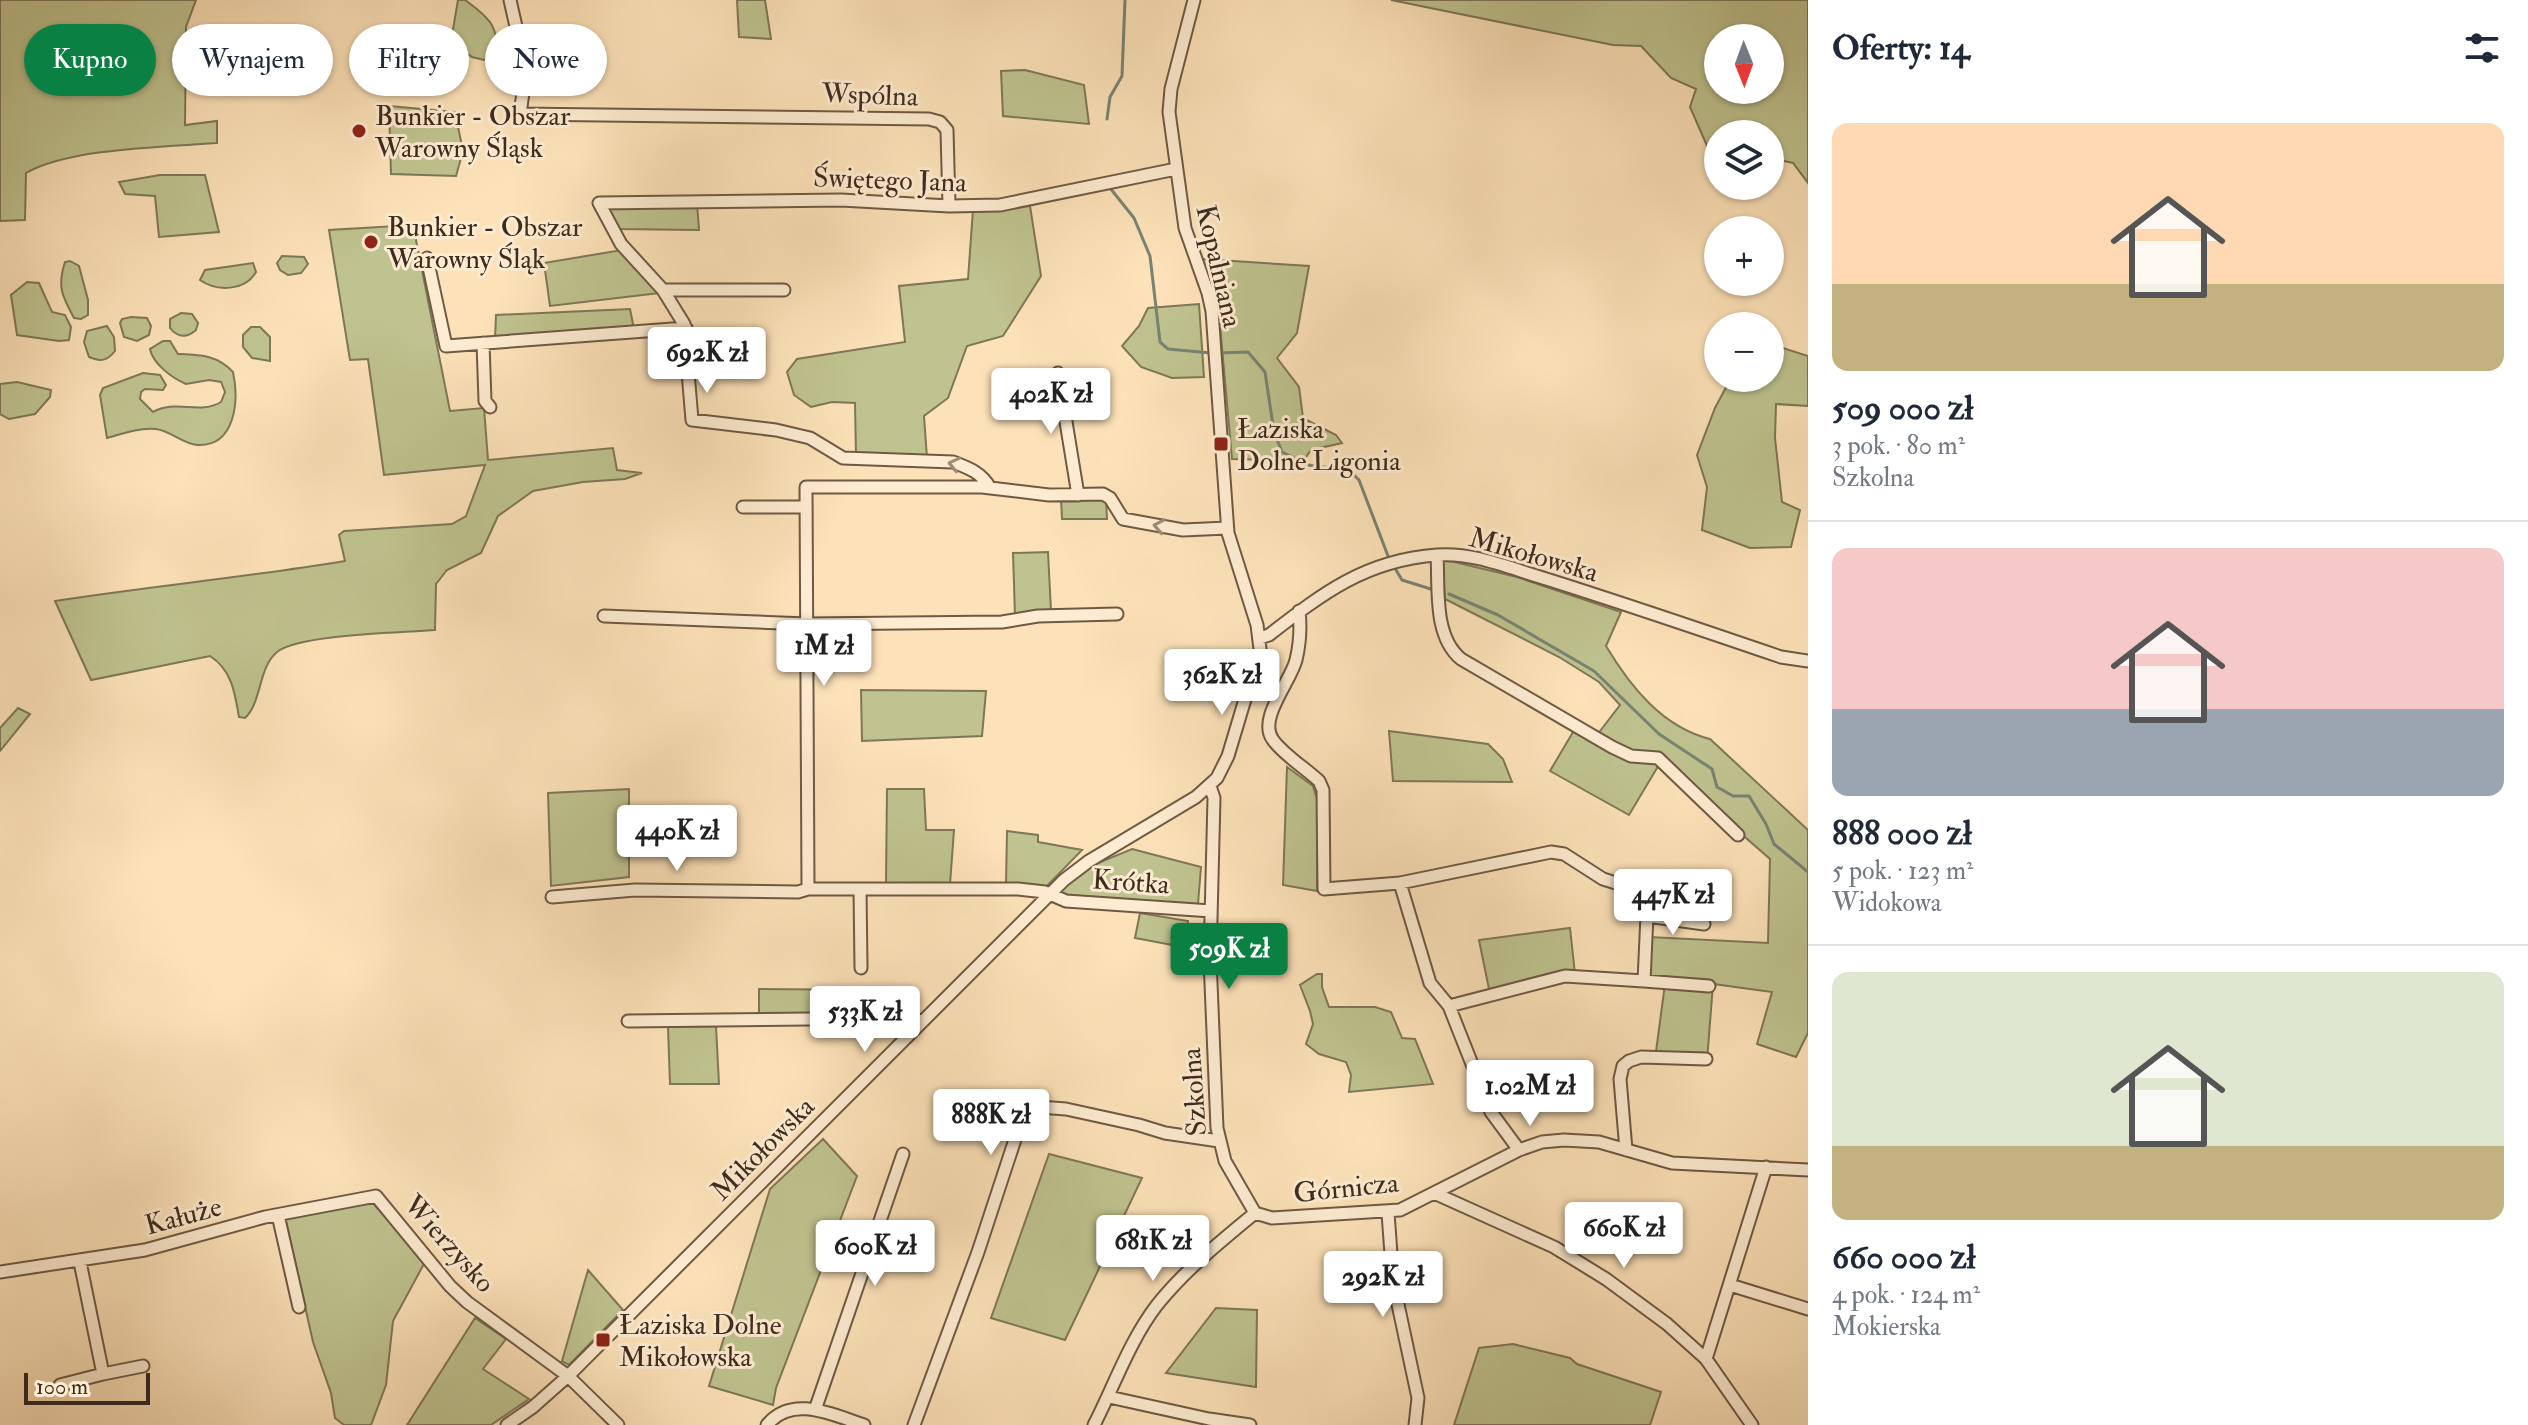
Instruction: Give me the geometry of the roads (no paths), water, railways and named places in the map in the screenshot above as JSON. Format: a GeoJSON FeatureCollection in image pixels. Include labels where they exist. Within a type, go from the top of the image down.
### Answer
{"type":"FeatureCollection","features":[{"type":"Feature","properties":{"kind":"street","name":"Wspólna"},"geometry":{"type":"LineString","coordinates":[[510,0],[526,71],[520,114],[929,119],[940,122],[947,130],[949,206]]}},
{"type":"Feature","properties":{"kind":"street","name":"Kopalniana"},"geometry":{"type":"LineString","coordinates":[[1194,0],[1169,100],[1176,169],[1187,239],[1208,293],[1227,528],[1260,638]]}},
{"type":"Feature","properties":{"kind":"street","name":"Świętego Jana"},"geometry":{"type":"LineString","coordinates":[[663,290],[621,244],[599,203],[841,200],[949,206],[1000,205],[1176,169]]}},
{"type":"Feature","properties":{"kind":"street"},"geometry":{"type":"LineString","coordinates":[[427,258],[446,346],[686,328]]}},
{"type":"Feature","properties":{"kind":"street"},"geometry":{"type":"LineString","coordinates":[[663,290],[784,290]]}},
{"type":"Feature","properties":{"kind":"street"},"geometry":{"type":"LineString","coordinates":[[663,290],[686,328],[692,420],[776,430],[810,438],[843,458],[953,462],[969,468],[988,483]]}},
{"type":"Feature","properties":{"kind":"street"},"geometry":{"type":"LineString","coordinates":[[483,343],[485,401],[490,407]]}},
{"type":"Feature","properties":{"kind":"street"},"geometry":{"type":"LineString","coordinates":[[1058,373],[1078,495]]}},
{"type":"Feature","properties":{"kind":"street"},"geometry":{"type":"LineString","coordinates":[[919,461],[925,469],[920,486]]}},
{"type":"Feature","properties":{"kind":"street"},"geometry":{"type":"LineString","coordinates":[[808,889],[806,487],[988,483],[1049,495],[1103,494],[1110,498],[1123,519],[1183,530],[1227,528]]}},
{"type":"Feature","properties":{"kind":"street"},"geometry":{"type":"LineString","coordinates":[[743,507],[806,507]]}},
{"type":"Feature","properties":{"kind":"street"},"geometry":{"type":"LineString","coordinates":[[1437,555],[1442,628],[1450,650],[1612,747],[1631,756],[1658,758],[1738,835]]}},
{"type":"Feature","properties":{"kind":"street","name":"Mikołowska"},"geometry":{"type":"LineString","coordinates":[[507,1425],[568,1376],[1049,895],[1089,861],[1210,786],[1228,756],[1258,659],[1260,638],[1269,635],[1344,580],[1366,571],[1437,555],[1477,558],[1781,657],[1808,661]]}},
{"type":"Feature","properties":{"kind":"street"},"geometry":{"type":"LineString","coordinates":[[1299,611],[1301,632],[1295,664],[1270,715],[1269,727],[1271,738],[1319,781],[1323,790],[1324,889],[1400,883],[1551,852],[1564,854],[1603,879],[1648,893],[1644,981]]}},
{"type":"Feature","properties":{"kind":"street"},"geometry":{"type":"LineString","coordinates":[[604,616],[806,624],[1002,622],[1038,616],[1117,614]]}},
{"type":"Feature","properties":{"kind":"street","name":"Szkolna"},"geometry":{"type":"LineString","coordinates":[[1210,786],[1214,798],[1211,984],[1219,1141],[1225,1161],[1255,1213]]}},
{"type":"Feature","properties":{"kind":"street"},"geometry":{"type":"LineString","coordinates":[[1400,883],[1430,983],[1449,1006],[1491,1112],[1519,1150]]}},
{"type":"Feature","properties":{"kind":"street","name":"Krótka"},"geometry":{"type":"LineString","coordinates":[[552,897],[635,890],[798,892],[808,889],[998,888],[1035,890],[1066,901],[1211,911]]}},
{"type":"Feature","properties":{"kind":"street"},"geometry":{"type":"LineString","coordinates":[[860,889],[861,968]]}},
{"type":"Feature","properties":{"kind":"street"},"geometry":{"type":"LineString","coordinates":[[1647,916],[1704,924]]}},
{"type":"Feature","properties":{"kind":"street"},"geometry":{"type":"LineString","coordinates":[[1449,1006],[1565,976],[1709,986]]}},
{"type":"Feature","properties":{"kind":"street"},"geometry":{"type":"LineString","coordinates":[[628,1021],[904,1018],[923,1021]]}},
{"type":"Feature","properties":{"kind":"street"},"geometry":{"type":"LineString","coordinates":[[1626,1150],[1620,1079],[1623,1066],[1641,1057],[1706,1059]]}},
{"type":"Feature","properties":{"kind":"street"},"geometry":{"type":"LineString","coordinates":[[914,1425],[978,1252],[1026,1106],[1066,1109],[1165,1133],[1219,1141]]}},
{"type":"Feature","properties":{"kind":"street","name":"Górnicza"},"geometry":{"type":"LineString","coordinates":[[1255,1213],[1272,1218],[1388,1213],[1411,1205],[1519,1150],[1542,1142],[1564,1140],[1599,1142],[1672,1163],[1808,1170]]}},
{"type":"Feature","properties":{"kind":"street"},"geometry":{"type":"LineString","coordinates":[[815,1410],[903,1154]]}},
{"type":"Feature","properties":{"kind":"street"},"geometry":{"type":"LineString","coordinates":[[1706,1359],[1766,1167]]}},
{"type":"Feature","properties":{"kind":"street"},"geometry":{"type":"LineString","coordinates":[[1434,1193],[1554,1247],[1606,1279],[1667,1324],[1706,1359],[1752,1425]]}},
{"type":"Feature","properties":{"kind":"street","name":"Wierzysko"},"geometry":{"type":"LineString","coordinates":[[376,1196],[450,1286],[467,1302],[568,1376],[618,1425]]}},
{"type":"Feature","properties":{"kind":"street","name":"Kałuże"},"geometry":{"type":"LineString","coordinates":[[0,1272],[145,1250],[278,1215],[376,1196]]}},
{"type":"Feature","properties":{"kind":"street"},"geometry":{"type":"LineString","coordinates":[[1094,1425],[1155,1307],[1186,1271],[1255,1213]]}},
{"type":"Feature","properties":{"kind":"street"},"geometry":{"type":"LineString","coordinates":[[1388,1213],[1393,1281],[1418,1398],[1415,1425]]}},
{"type":"Feature","properties":{"kind":"street"},"geometry":{"type":"LineString","coordinates":[[278,1215],[299,1307]]}},
{"type":"Feature","properties":{"kind":"street"},"geometry":{"type":"LineString","coordinates":[[80,1262],[103,1374]]}},
{"type":"Feature","properties":{"kind":"street"},"geometry":{"type":"LineString","coordinates":[[1730,1285],[1808,1309]]}},
{"type":"Feature","properties":{"kind":"street"},"geometry":{"type":"LineString","coordinates":[[60,1385],[143,1366]]}},
{"type":"Feature","properties":{"kind":"street"},"geometry":{"type":"LineString","coordinates":[[1109,1397],[1250,1425]]}},
{"type":"Feature","properties":{"kind":"street"},"geometry":{"type":"LineString","coordinates":[[767,1425],[777,1413],[798,1408],[864,1425]]}},
{"type":"Feature","properties":{"kind":"waterway"},"geometry":{"type":"LineString","coordinates":[[1107,119],[1110,97],[1122,76],[1125,0]]}},
{"type":"Feature","properties":{"kind":"waterway"},"geometry":{"type":"LineString","coordinates":[[1110,188],[1134,218],[1150,256],[1160,342],[1168,349],[1211,353]]}},
{"type":"Feature","properties":{"kind":"waterway"},"geometry":{"type":"LineString","coordinates":[[1218,353],[1248,352],[1265,372],[1274,432],[1282,452],[1308,465],[1340,469],[1359,480],[1388,556]]}},
{"type":"Feature","properties":{"kind":"waterway"},"geometry":{"type":"LineString","coordinates":[[1396,570],[1402,580],[1434,590]]}},
{"type":"Feature","properties":{"kind":"waterway"},"geometry":{"type":"LineString","coordinates":[[1449,594],[1498,615],[1594,671],[1659,734],[1712,769],[1717,787],[1733,796],[1749,796],[1774,844],[1808,872]]}},
{"type":"Feature","properties":{"kind":"place","name":"Bunkier - Obszar Warowny Śląsk"},"geometry":{"type":"Point","coordinates":[359,131]}},
{"type":"Feature","properties":{"kind":"place","name":"Bunkier - Obszar Warowny Śląk"},"geometry":{"type":"Point","coordinates":[371,242]}},
{"type":"Feature","properties":{"kind":"place","name":"Łaziska Dolne Ligonia"},"geometry":{"type":"Point","coordinates":[1221,444]}},
{"type":"Feature","properties":{"kind":"place","name":"Łaziska Dolne Mikołowska"},"geometry":{"type":"Point","coordinates":[603,1340]}}]}
